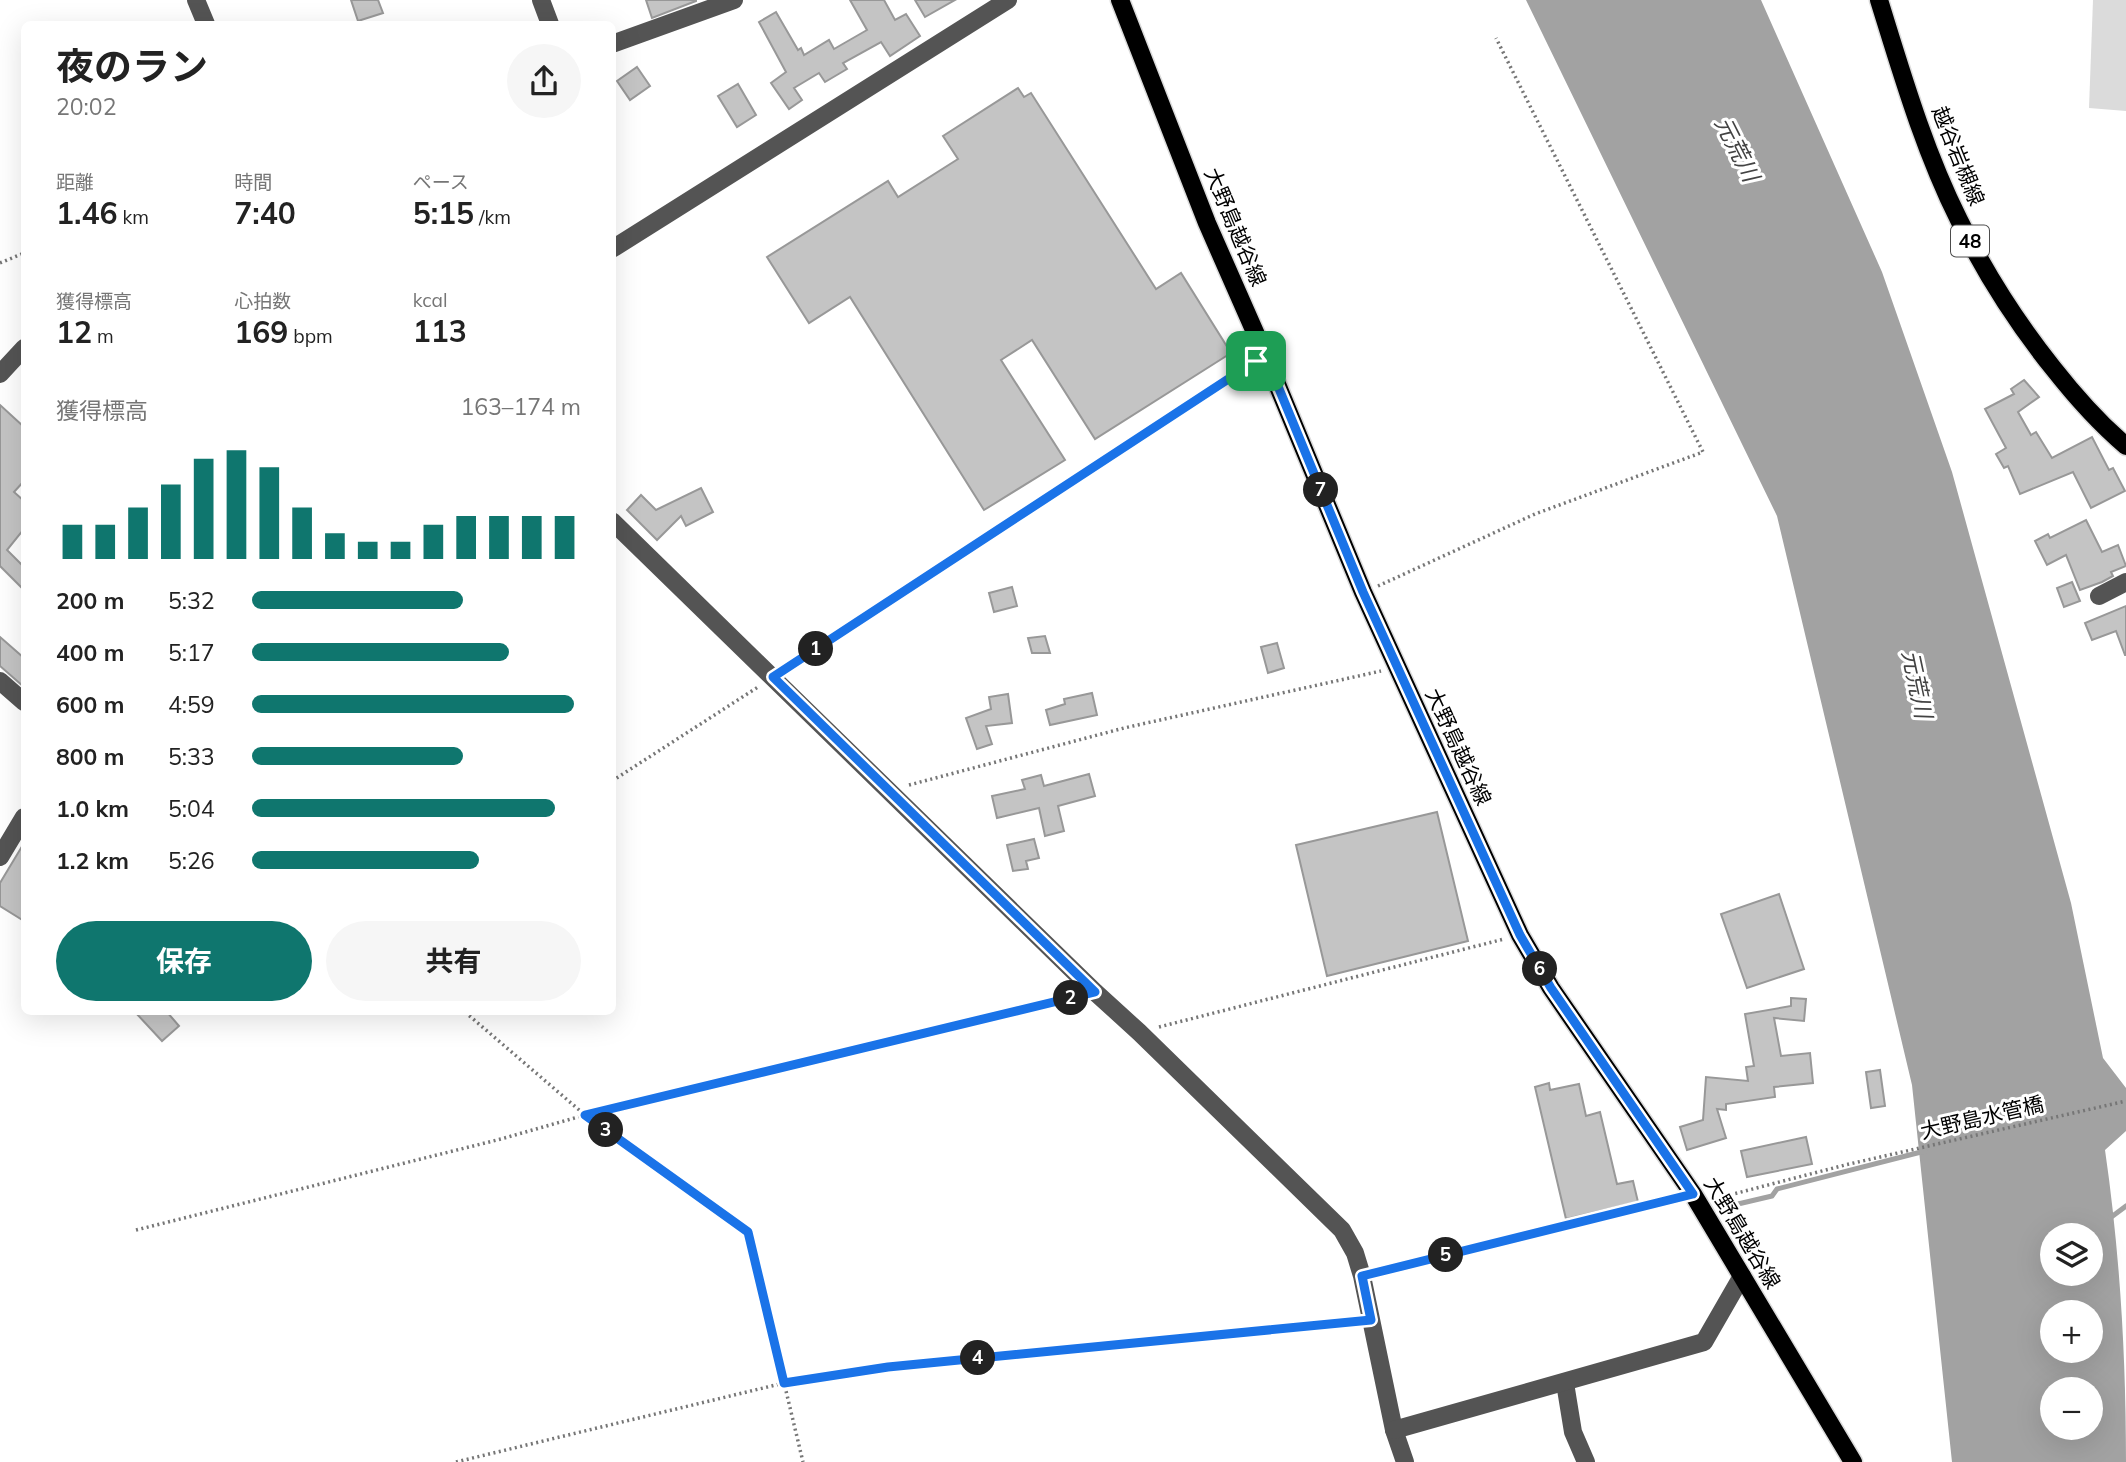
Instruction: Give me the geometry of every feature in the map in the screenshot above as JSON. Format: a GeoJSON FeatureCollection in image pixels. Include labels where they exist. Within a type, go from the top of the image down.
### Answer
{"type":"FeatureCollection","features":[{"type":"Feature","properties":{"kind":"main road","name":"大野島越谷線"},"geometry":{"type":"LineString","coordinates":[[1120,0],[1207,223],[1363,592],[1520,935],[1551,988],[1696,1198],[1853,1462]]}},
{"type":"Feature","properties":{"kind":"main road","name":"越谷岩槻線"},"geometry":{"type":"LineString","coordinates":[[1879,0],[1930,155],[1958,219],[1984,268],[2038,349],[2074,394],[2126,446]]}},
{"type":"Feature","properties":{"kind":"street"},"geometry":{"type":"LineString","coordinates":[[196,0],[205,21]]}},
{"type":"Feature","properties":{"kind":"street"},"geometry":{"type":"LineString","coordinates":[[541,0],[549,21]]}},
{"type":"Feature","properties":{"kind":"street"},"geometry":{"type":"LineString","coordinates":[[616,43],[734,0]]}},
{"type":"Feature","properties":{"kind":"street"},"geometry":{"type":"LineString","coordinates":[[616,246],[1008,0]]}},
{"type":"Feature","properties":{"kind":"street"},"geometry":{"type":"LineString","coordinates":[[0,374],[21,351]]}},
{"type":"Feature","properties":{"kind":"street"},"geometry":{"type":"LineString","coordinates":[[616,525],[1342,1230],[1355,1253],[1362,1276],[1394,1430],[1405,1462]]}},
{"type":"Feature","properties":{"kind":"street"},"geometry":{"type":"LineString","coordinates":[[2099,596],[2126,582]]}},
{"type":"Feature","properties":{"kind":"street"},"geometry":{"type":"LineString","coordinates":[[0,681],[21,699]]}},
{"type":"Feature","properties":{"kind":"street"},"geometry":{"type":"LineString","coordinates":[[0,858],[21,822]]}},
{"type":"Feature","properties":{"kind":"street"},"geometry":{"type":"LineString","coordinates":[[1394,1430],[1704,1342],[1742,1276]]}},
{"type":"Feature","properties":{"kind":"street"},"geometry":{"type":"LineString","coordinates":[[1564,1383],[1573,1432],[1586,1462]]}},
{"type":"Feature","properties":{"kind":"path"},"geometry":{"type":"LineString","coordinates":[[1363,592],[1535,514],[1703,452],[1496,38]]}},
{"type":"Feature","properties":{"kind":"path"},"geometry":{"type":"LineString","coordinates":[[0,263],[21,254]]}},
{"type":"Feature","properties":{"kind":"path"},"geometry":{"type":"LineString","coordinates":[[616,778],[1265,355]]}},
{"type":"Feature","properties":{"kind":"path"},"geometry":{"type":"LineString","coordinates":[[891,790],[1124,728],[1397,668]]}},
{"type":"Feature","properties":{"kind":"path"},"geometry":{"type":"LineString","coordinates":[[1139,1032],[1520,935]]}},
{"type":"Feature","properties":{"kind":"path"},"geometry":{"type":"LineString","coordinates":[[136,1230],[501,1139],[585,1115],[1095,992]]}},
{"type":"Feature","properties":{"kind":"path"},"geometry":{"type":"LineString","coordinates":[[468,1015],[585,1115],[748,1232],[803,1462]]}},
{"type":"Feature","properties":{"kind":"path","name":"大野島水管橋"},"geometry":{"type":"LineString","coordinates":[[1362,1276],[2126,1101]]}},
{"type":"Feature","properties":{"kind":"path"},"geometry":{"type":"LineString","coordinates":[[456,1462],[784,1383],[888,1367],[1371,1320]]}},
{"type":"Feature","properties":{"kind":"shaded area"},"geometry":{"type":"Polygon","coordinates":[[[2093,0],[2126,0],[2126,111],[2089,108],[2093,0]]]}},
{"type":"Feature","properties":{"kind":"water","name":"元荒川"},"geometry":{"type":"Polygon","coordinates":[[[1526,0],[1761,0],[1882,272],[1952,472],[2071,903],[2103,1058],[2126,1088],[2126,1131],[2105,1150],[2121,1306],[2126,1462],[1952,1462],[1912,1085],[1777,516],[1526,0]]]}},
{"type":"Feature","properties":{"kind":"building"},"geometry":{"type":"Polygon","coordinates":[[[351,0],[378,0],[383,13],[358,21],[351,0]]]}},
{"type":"Feature","properties":{"kind":"building"},"geometry":{"type":"Polygon","coordinates":[[[646,0],[696,0],[696,1],[652,18],[646,0]]]}},
{"type":"Feature","properties":{"kind":"building"},"geometry":{"type":"Polygon","coordinates":[[[850,0],[884,0],[895,20],[906,14],[920,36],[890,56],[881,42],[843,63],[847,69],[825,82],[819,73],[794,88],[802,100],[789,109],[771,83],[786,72],[759,22],[776,12],[798,50],[801,48],[804,55],[829,40],[834,49],[867,30],[850,0]]]}},
{"type":"Feature","properties":{"kind":"building"},"geometry":{"type":"Polygon","coordinates":[[[915,0],[955,0],[925,17],[915,0]]]}},
{"type":"Feature","properties":{"kind":"building"},"geometry":{"type":"Polygon","coordinates":[[[637,67],[650,86],[630,100],[617,81],[637,67]]]}},
{"type":"Feature","properties":{"kind":"building"},"geometry":{"type":"Polygon","coordinates":[[[738,84],[756,115],[737,127],[718,96],[738,84]]]}},
{"type":"Feature","properties":{"kind":"building"},"geometry":{"type":"Polygon","coordinates":[[[1018,88],[1024,97],[1031,93],[1156,289],[1181,273],[1231,353],[1095,439],[1032,340],[1001,360],[1065,460],[984,510],[850,297],[809,323],[767,257],[888,181],[898,197],[958,159],[943,136],[1018,88]]]}},
{"type":"Feature","properties":{"kind":"building"},"geometry":{"type":"Polygon","coordinates":[[[2024,380],[2039,397],[2018,412],[2031,435],[2036,432],[2052,458],[2092,437],[2109,470],[2113,468],[2125,491],[2091,508],[2073,472],[2020,494],[2008,466],[2004,468],[1996,454],[2006,448],[1985,409],[2014,394],[2011,389],[2024,380]]]}},
{"type":"Feature","properties":{"kind":"building"},"geometry":{"type":"Polygon","coordinates":[[[0,405],[21,424],[21,484],[14,492],[21,498],[21,533],[7,550],[21,564],[21,587],[0,566],[0,405]]]}},
{"type":"Feature","properties":{"kind":"building"},"geometry":{"type":"Polygon","coordinates":[[[701,488],[713,512],[686,526],[681,516],[657,540],[627,510],[641,495],[656,510],[701,488]]]}},
{"type":"Feature","properties":{"kind":"building"},"geometry":{"type":"Polygon","coordinates":[[[2086,520],[2102,552],[2118,545],[2126,566],[2111,572],[2113,576],[2102,582],[2080,590],[2066,555],[2047,565],[2035,541],[2048,534],[2050,538],[2086,520]]]}},
{"type":"Feature","properties":{"kind":"building"},"geometry":{"type":"Polygon","coordinates":[[[2072,582],[2080,601],[2064,607],[2057,588],[2072,582]]]}},
{"type":"Feature","properties":{"kind":"building"},"geometry":{"type":"Polygon","coordinates":[[[1012,587],[1017,606],[994,612],[989,593],[1012,587]]]}},
{"type":"Feature","properties":{"kind":"building"},"geometry":{"type":"Polygon","coordinates":[[[2126,606],[2125,655],[2116,631],[2092,640],[2085,623],[2126,606]]]}},
{"type":"Feature","properties":{"kind":"building"},"geometry":{"type":"Polygon","coordinates":[[[1045,636],[1050,653],[1032,653],[1028,638],[1045,636]]]}},
{"type":"Feature","properties":{"kind":"building"},"geometry":{"type":"Polygon","coordinates":[[[0,637],[21,655],[21,684],[0,666],[0,637]]]}},
{"type":"Feature","properties":{"kind":"building"},"geometry":{"type":"Polygon","coordinates":[[[1277,643],[1284,668],[1268,673],[1261,647],[1277,643]]]}},
{"type":"Feature","properties":{"kind":"building"},"geometry":{"type":"Polygon","coordinates":[[[1092,693],[1097,715],[1050,725],[1046,710],[1065,704],[1064,699],[1092,693]]]}},
{"type":"Feature","properties":{"kind":"building"},"geometry":{"type":"Polygon","coordinates":[[[1008,694],[1012,723],[986,726],[992,744],[977,749],[966,718],[991,709],[989,697],[1008,694]]]}},
{"type":"Feature","properties":{"kind":"building"},"geometry":{"type":"Polygon","coordinates":[[[1089,774],[1095,796],[1058,806],[1064,831],[1045,836],[1039,808],[997,818],[992,796],[1025,789],[1022,780],[1041,775],[1044,786],[1089,774]]]}},
{"type":"Feature","properties":{"kind":"building"},"geometry":{"type":"Polygon","coordinates":[[[1437,812],[1468,941],[1327,976],[1296,845],[1437,812]]]}},
{"type":"Feature","properties":{"kind":"building"},"geometry":{"type":"Polygon","coordinates":[[[1034,839],[1039,858],[1026,861],[1028,869],[1013,871],[1007,845],[1034,839]]]}},
{"type":"Feature","properties":{"kind":"building"},"geometry":{"type":"Polygon","coordinates":[[[21,848],[21,919],[0,906],[0,883],[21,848]]]}},
{"type":"Feature","properties":{"kind":"building"},"geometry":{"type":"Polygon","coordinates":[[[1779,894],[1804,969],[1747,988],[1721,914],[1779,894]]]}},
{"type":"Feature","properties":{"kind":"building"},"geometry":{"type":"Polygon","coordinates":[[[1791,998],[1806,999],[1804,1021],[1774,1018],[1781,1056],[1810,1053],[1813,1083],[1774,1087],[1775,1097],[1726,1104],[1726,1110],[1717,1109],[1726,1138],[1687,1150],[1680,1127],[1703,1120],[1706,1077],[1748,1081],[1746,1067],[1754,1066],[1745,1014],[1791,1006],[1791,998]]]}},
{"type":"Feature","properties":{"kind":"building"},"geometry":{"type":"Polygon","coordinates":[[[138,1015],[170,1015],[179,1026],[162,1041],[138,1015]]]}},
{"type":"Feature","properties":{"kind":"building"},"geometry":{"type":"Polygon","coordinates":[[[1880,1070],[1885,1106],[1871,1108],[1866,1072],[1880,1070]]]}},
{"type":"Feature","properties":{"kind":"building"},"geometry":{"type":"Polygon","coordinates":[[[1549,1083],[1550,1090],[1579,1084],[1586,1116],[1600,1112],[1617,1184],[1633,1181],[1638,1202],[1566,1219],[1535,1087],[1549,1083]]]}},
{"type":"Feature","properties":{"kind":"building"},"geometry":{"type":"Polygon","coordinates":[[[1806,1137],[1812,1164],[1747,1177],[1741,1151],[1806,1137]]]}},
{"type":"Feature","properties":{"kind":"waterway"},"geometry":{"type":"LineString","coordinates":[[1738,1204],[1772,1196],[1777,1189],[1925,1151]]}},
{"type":"Feature","properties":{"kind":"waterway"},"geometry":{"type":"LineString","coordinates":[[2110,1218],[2126,1206]]}},
{"type":"Feature","properties":{"kind":"route"},"geometry":{"type":"LineString","coordinates":[[1265,355],[1363,592],[1520,935],[1551,988],[1693,1194],[1362,1276],[1371,1320],[888,1367],[784,1383],[748,1232],[585,1115],[1095,992],[773,677],[1256,361],[1265,355]]}}]}
